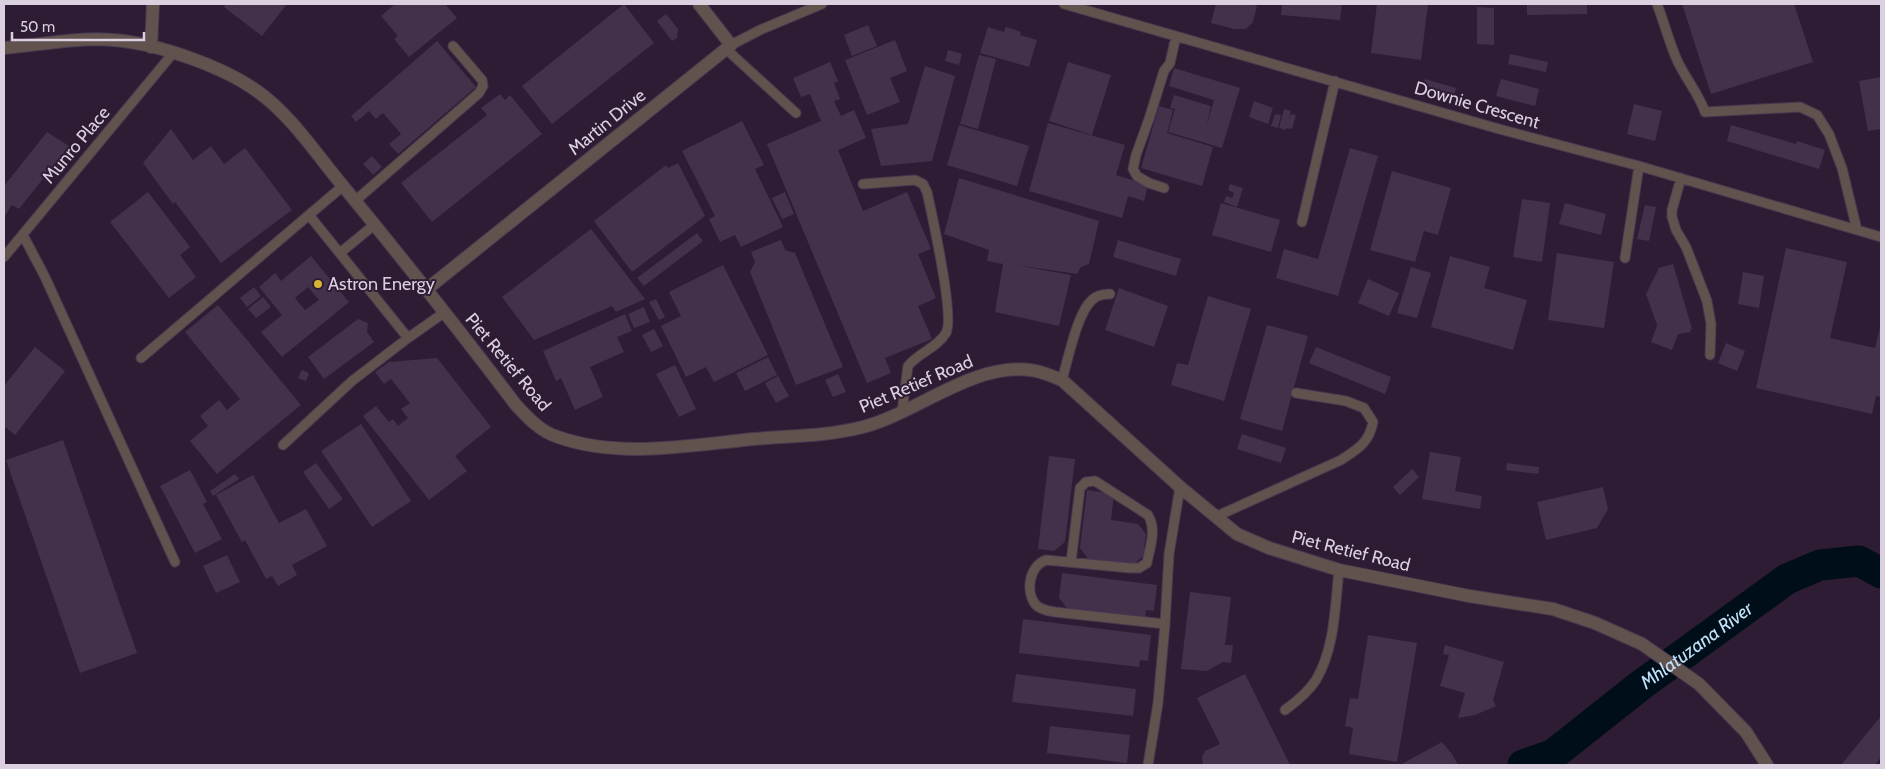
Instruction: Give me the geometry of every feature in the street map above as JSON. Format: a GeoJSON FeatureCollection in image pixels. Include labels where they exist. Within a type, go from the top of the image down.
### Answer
{"type":"FeatureCollection","features":[{"type":"Feature","properties":{"kind":"street"},"geometry":{"type":"LineString","coordinates":[[151,47],[153,4]]}},
{"type":"Feature","properties":{"kind":"street"},"geometry":{"type":"LineString","coordinates":[[699,4],[728,47]]}},
{"type":"Feature","properties":{"kind":"street","name":"Piet Retief Road"},"geometry":{"type":"LineString","coordinates":[[4,48],[93,40],[113,40],[151,47],[174,52],[214,68],[240,81],[269,100],[294,126],[427,289],[516,405],[530,420],[555,437],[594,446],[637,448],[698,445],[863,427],[902,412],[968,381],[1000,371],[1032,370],[1062,380],[1180,487],[1237,534],[1269,548],[1339,570],[1469,596],[1553,609],[1595,623],[1642,644],[1699,684],[1746,732],[1767,765]]}},
{"type":"Feature","properties":{"kind":"street","name":"Martin Drive"},"geometry":{"type":"LineString","coordinates":[[427,289],[728,47]]}},
{"type":"Feature","properties":{"kind":"lane","name":"Martin Drive"},"geometry":{"type":"LineString","coordinates":[[728,47],[760,30],[822,4]]}},
{"type":"Feature","properties":{"kind":"lane","name":"Downie Crescent"},"geometry":{"type":"LineString","coordinates":[[1064,4],[1499,129],[1639,166],[1881,237]]}},
{"type":"Feature","properties":{"kind":"lane"},"geometry":{"type":"LineString","coordinates":[[1657,4],[1677,60],[1701,101],[1705,112],[1800,107],[1817,115],[1829,134],[1842,168],[1857,230]]}},
{"type":"Feature","properties":{"kind":"lane"},"geometry":{"type":"LineString","coordinates":[[1164,188],[1149,183],[1137,176],[1133,169],[1164,71],[1170,63],[1176,36]]}},
{"type":"Feature","properties":{"kind":"lane"},"geometry":{"type":"LineString","coordinates":[[355,201],[479,93],[483,86],[482,80],[453,46]]}},
{"type":"Feature","properties":{"kind":"lane"},"geometry":{"type":"LineString","coordinates":[[728,47],[796,113]]}},
{"type":"Feature","properties":{"kind":"lane","name":"Munro Place"},"geometry":{"type":"LineString","coordinates":[[4,257],[174,52]]}},
{"type":"Feature","properties":{"kind":"lane"},"geometry":{"type":"LineString","coordinates":[[1302,222],[1335,81]]}},
{"type":"Feature","properties":{"kind":"lane"},"geometry":{"type":"LineString","coordinates":[[1625,258],[1639,166]]}},
{"type":"Feature","properties":{"kind":"lane"},"geometry":{"type":"LineString","coordinates":[[1681,178],[1672,210],[1672,217],[1707,301],[1712,324],[1710,355]]}},
{"type":"Feature","properties":{"kind":"lane"},"geometry":{"type":"LineString","coordinates":[[864,184],[914,180],[923,184],[927,192],[943,274],[949,326],[939,342],[912,360],[908,366],[902,412]]}},
{"type":"Feature","properties":{"kind":"lane"},"geometry":{"type":"LineString","coordinates":[[141,358],[343,186]]}},
{"type":"Feature","properties":{"kind":"lane"},"geometry":{"type":"LineString","coordinates":[[310,215],[408,338]]}},
{"type":"Feature","properties":{"kind":"lane"},"geometry":{"type":"LineString","coordinates":[[340,253],[374,225]]}},
{"type":"Feature","properties":{"kind":"lane"},"geometry":{"type":"LineString","coordinates":[[23,235],[45,277],[175,562]]}},
{"type":"Feature","properties":{"kind":"lane"},"geometry":{"type":"LineString","coordinates":[[1062,380],[1085,306],[1100,294],[1110,294]]}},
{"type":"Feature","properties":{"kind":"lane"},"geometry":{"type":"LineString","coordinates":[[283,445],[352,380],[445,312]]}},
{"type":"Feature","properties":{"kind":"lane"},"geometry":{"type":"LineString","coordinates":[[1215,517],[1341,460],[1358,449],[1370,435],[1373,422],[1364,408],[1346,402],[1296,393]]}},
{"type":"Feature","properties":{"kind":"lane"},"geometry":{"type":"LineString","coordinates":[[1071,562],[1080,488],[1086,482],[1095,481],[1148,515],[1152,522],[1153,530],[1147,563],[1139,568],[1046,560],[1039,562],[1031,574],[1033,599],[1041,609],[1055,612],[1165,624]]}},
{"type":"Feature","properties":{"kind":"lane"},"geometry":{"type":"LineString","coordinates":[[1148,765],[1155,727],[1172,533],[1180,487]]}},
{"type":"Feature","properties":{"kind":"lane"},"geometry":{"type":"LineString","coordinates":[[1153,530],[1172,533]]}},
{"type":"Feature","properties":{"kind":"lane"},"geometry":{"type":"LineString","coordinates":[[1285,710],[1300,699],[1315,681],[1325,660],[1332,630],[1339,570]]}},
{"type":"Feature","properties":{"kind":"building"},"geometry":{"type":"Polygon","coordinates":[[[226,4],[287,4],[262,36],[224,7],[226,4]]]}},
{"type":"Feature","properties":{"kind":"building"},"geometry":{"type":"Polygon","coordinates":[[[395,4],[445,4],[457,18],[409,57],[394,39],[398,36],[381,16],[395,4]]]}},
{"type":"Feature","properties":{"kind":"building"},"geometry":{"type":"Polygon","coordinates":[[[624,4],[654,43],[552,124],[522,86],[624,4]]]}},
{"type":"Feature","properties":{"kind":"building"},"geometry":{"type":"Polygon","coordinates":[[[1216,4],[1251,4],[1257,6],[1253,22],[1246,29],[1234,29],[1211,23],[1216,4]]]}},
{"type":"Feature","properties":{"kind":"building"},"geometry":{"type":"Polygon","coordinates":[[[1282,4],[1342,4],[1340,20],[1281,15],[1282,4]]]}},
{"type":"Feature","properties":{"kind":"building"},"geometry":{"type":"Polygon","coordinates":[[[1377,4],[1428,4],[1421,60],[1371,53],[1377,4]]]}},
{"type":"Feature","properties":{"kind":"building"},"geometry":{"type":"Polygon","coordinates":[[[1527,4],[1587,4],[1587,14],[1527,15],[1527,4]]]}},
{"type":"Feature","properties":{"kind":"building"},"geometry":{"type":"Polygon","coordinates":[[[1682,4],[1794,4],[1813,62],[1711,94],[1682,4]]]}},
{"type":"Feature","properties":{"kind":"building"},"geometry":{"type":"Polygon","coordinates":[[[1477,7],[1494,8],[1494,45],[1477,44],[1477,7]]]}},
{"type":"Feature","properties":{"kind":"building"},"geometry":{"type":"Polygon","coordinates":[[[666,14],[678,29],[677,38],[672,41],[657,21],[666,14]]]}},
{"type":"Feature","properties":{"kind":"building"},"geometry":{"type":"Polygon","coordinates":[[[868,25],[877,46],[852,56],[844,35],[868,25]]]}},
{"type":"Feature","properties":{"kind":"building"},"geometry":{"type":"Polygon","coordinates":[[[988,27],[1004,32],[1006,27],[1021,32],[1020,35],[1037,40],[1029,67],[980,53],[988,27]]]}},
{"type":"Feature","properties":{"kind":"building"},"geometry":{"type":"Polygon","coordinates":[[[895,40],[907,71],[890,78],[900,102],[867,115],[845,60],[895,40]]]}},
{"type":"Feature","properties":{"kind":"building"},"geometry":{"type":"Polygon","coordinates":[[[437,41],[476,87],[398,154],[389,144],[401,134],[383,113],[376,119],[369,111],[356,122],[351,116],[437,41]]]}},
{"type":"Feature","properties":{"kind":"building"},"geometry":{"type":"Polygon","coordinates":[[[948,50],[962,54],[959,65],[945,61],[948,50]]]}},
{"type":"Feature","properties":{"kind":"building"},"geometry":{"type":"Polygon","coordinates":[[[1510,54],[1548,62],[1546,72],[1508,64],[1510,54]]]}},
{"type":"Feature","properties":{"kind":"building"},"geometry":{"type":"Polygon","coordinates":[[[979,55],[996,59],[978,129],[960,124],[979,55]]]}},
{"type":"Feature","properties":{"kind":"building"},"geometry":{"type":"Polygon","coordinates":[[[830,62],[838,81],[834,83],[840,99],[834,101],[841,116],[854,110],[866,138],[838,150],[863,211],[907,192],[931,249],[918,254],[936,298],[918,306],[932,339],[885,358],[891,373],[867,383],[767,144],[821,121],[810,94],[801,97],[793,78],[830,62]]]}},
{"type":"Feature","properties":{"kind":"building"},"geometry":{"type":"Polygon","coordinates":[[[1068,62],[1111,75],[1092,135],[1049,121],[1068,62]]]}},
{"type":"Feature","properties":{"kind":"building"},"geometry":{"type":"Polygon","coordinates":[[[925,66],[955,76],[932,161],[881,166],[871,129],[908,124],[925,66]]]}},
{"type":"Feature","properties":{"kind":"building"},"geometry":{"type":"Polygon","coordinates":[[[1174,68],[1240,88],[1222,148],[1168,132],[1175,109],[1170,108],[1174,95],[1211,106],[1206,128],[1214,100],[1169,86],[1174,68]]]}},
{"type":"Feature","properties":{"kind":"building"},"geometry":{"type":"Polygon","coordinates":[[[1881,77],[1881,129],[1868,131],[1859,81],[1881,77]]]}},
{"type":"Feature","properties":{"kind":"building"},"geometry":{"type":"Polygon","coordinates":[[[1425,79],[1456,88],[1454,95],[1423,86],[1425,79]]]}},
{"type":"Feature","properties":{"kind":"building"},"geometry":{"type":"Polygon","coordinates":[[[1501,79],[1539,89],[1535,106],[1496,96],[1501,79]]]}},
{"type":"Feature","properties":{"kind":"building"},"geometry":{"type":"Polygon","coordinates":[[[500,94],[505,100],[510,95],[542,134],[432,222],[401,183],[487,115],[481,108],[500,94]]]}},
{"type":"Feature","properties":{"kind":"building"},"geometry":{"type":"Polygon","coordinates":[[[1254,101],[1273,108],[1268,124],[1249,117],[1254,101]]]}},
{"type":"Feature","properties":{"kind":"building"},"geometry":{"type":"Polygon","coordinates":[[[1634,104],[1662,111],[1655,141],[1627,134],[1634,104]]]}},
{"type":"Feature","properties":{"kind":"building"},"geometry":{"type":"Polygon","coordinates":[[[1159,106],[1173,110],[1167,133],[1213,147],[1202,186],[1141,168],[1159,106]]]}},
{"type":"Feature","properties":{"kind":"building"},"geometry":{"type":"Polygon","coordinates":[[[1284,109],[1291,111],[1288,121],[1291,114],[1296,115],[1292,129],[1279,128],[1284,109]]]}},
{"type":"Feature","properties":{"kind":"building"},"geometry":{"type":"Polygon","coordinates":[[[1275,114],[1281,115],[1278,128],[1271,126],[1275,114]]]}},
{"type":"Feature","properties":{"kind":"building"},"geometry":{"type":"Polygon","coordinates":[[[742,121],[764,165],[755,169],[783,227],[741,247],[735,235],[720,242],[709,219],[715,216],[682,151],[742,121]]]}},
{"type":"Feature","properties":{"kind":"building"},"geometry":{"type":"Polygon","coordinates":[[[1048,123],[1125,145],[1116,175],[1148,185],[1144,201],[1128,196],[1122,218],[1029,191],[1048,123]]]}},
{"type":"Feature","properties":{"kind":"building"},"geometry":{"type":"Polygon","coordinates":[[[959,125],[1029,146],[1017,186],[947,165],[959,125]]]}},
{"type":"Feature","properties":{"kind":"building"},"geometry":{"type":"Polygon","coordinates":[[[1731,125],[1796,144],[1797,141],[1825,150],[1819,169],[1727,141],[1731,125]]]}},
{"type":"Feature","properties":{"kind":"building"},"geometry":{"type":"Polygon","coordinates":[[[171,129],[193,160],[211,146],[224,164],[245,148],[292,210],[221,263],[175,202],[173,204],[143,163],[171,129]]]}},
{"type":"Feature","properties":{"kind":"building"},"geometry":{"type":"Polygon","coordinates":[[[47,132],[69,146],[19,209],[12,205],[4,217],[4,186],[47,132]]]}},
{"type":"Feature","properties":{"kind":"building"},"geometry":{"type":"Polygon","coordinates":[[[1350,148],[1378,156],[1338,296],[1276,278],[1284,249],[1318,259],[1350,148]]]}},
{"type":"Feature","properties":{"kind":"building"},"geometry":{"type":"Polygon","coordinates":[[[372,156],[382,167],[373,175],[363,164],[372,156]]]}},
{"type":"Feature","properties":{"kind":"building"},"geometry":{"type":"Polygon","coordinates":[[[678,163],[705,216],[632,272],[594,221],[666,165],[668,168],[678,163]]]}},
{"type":"Feature","properties":{"kind":"building"},"geometry":{"type":"Polygon","coordinates":[[[1392,171],[1451,188],[1438,235],[1424,231],[1415,262],[1370,250],[1392,171]]]}},
{"type":"Feature","properties":{"kind":"building"},"geometry":{"type":"Polygon","coordinates":[[[959,178],[1099,221],[1089,264],[1081,267],[1077,274],[1016,265],[1071,275],[1059,326],[995,312],[1003,264],[987,261],[989,250],[944,234],[959,178]]]}},
{"type":"Feature","properties":{"kind":"building"},"geometry":{"type":"Polygon","coordinates":[[[1230,184],[1243,188],[1237,207],[1224,202],[1226,196],[1232,198],[1234,193],[1228,190],[1230,184]]]}},
{"type":"Feature","properties":{"kind":"building"},"geometry":{"type":"Polygon","coordinates":[[[148,192],[190,247],[180,255],[196,277],[169,298],[110,222],[148,192]]]}},
{"type":"Feature","properties":{"kind":"building"},"geometry":{"type":"Polygon","coordinates":[[[785,192],[794,214],[782,219],[772,198],[785,192]]]}},
{"type":"Feature","properties":{"kind":"building"},"geometry":{"type":"Polygon","coordinates":[[[1522,199],[1550,203],[1542,262],[1513,257],[1522,199]]]}},
{"type":"Feature","properties":{"kind":"building"},"geometry":{"type":"Polygon","coordinates":[[[1221,203],[1280,220],[1271,252],[1212,235],[1221,203]]]}},
{"type":"Feature","properties":{"kind":"building"},"geometry":{"type":"Polygon","coordinates":[[[1565,203],[1606,214],[1601,235],[1559,224],[1565,203]]]}},
{"type":"Feature","properties":{"kind":"building"},"geometry":{"type":"Polygon","coordinates":[[[1645,205],[1656,207],[1649,241],[1637,239],[1645,205]]]}},
{"type":"Feature","properties":{"kind":"building"},"geometry":{"type":"Polygon","coordinates":[[[591,229],[645,299],[616,312],[612,306],[534,340],[502,297],[591,229]]]}},
{"type":"Feature","properties":{"kind":"building"},"geometry":{"type":"Polygon","coordinates":[[[697,233],[703,241],[644,286],[637,278],[697,233]]]}},
{"type":"Feature","properties":{"kind":"building"},"geometry":{"type":"Polygon","coordinates":[[[781,240],[785,250],[795,253],[843,367],[796,385],[750,272],[755,262],[751,252],[781,240]]]}},
{"type":"Feature","properties":{"kind":"building"},"geometry":{"type":"Polygon","coordinates":[[[1118,240],[1181,259],[1176,276],[1113,257],[1118,240]]]}},
{"type":"Feature","properties":{"kind":"building"},"geometry":{"type":"Polygon","coordinates":[[[1786,248],[1847,262],[1830,338],[1875,348],[1881,323],[1881,397],[1876,396],[1872,414],[1756,388],[1786,248]]]}},
{"type":"Feature","properties":{"kind":"building"},"geometry":{"type":"Polygon","coordinates":[[[1557,253],[1614,262],[1604,328],[1548,320],[1557,253]]]}},
{"type":"Feature","properties":{"kind":"building"},"geometry":{"type":"Polygon","coordinates":[[[311,256],[349,302],[282,357],[261,332],[282,315],[259,287],[275,273],[281,281],[311,256]],[[308,287],[295,298],[305,310],[319,300],[308,287]]]}},
{"type":"Feature","properties":{"kind":"building"},"geometry":{"type":"Polygon","coordinates":[[[1450,256],[1490,267],[1484,288],[1527,300],[1513,350],[1431,327],[1450,256]]]}},
{"type":"Feature","properties":{"kind":"building"},"geometry":{"type":"Polygon","coordinates":[[[1673,264],[1692,329],[1690,330],[1691,332],[1678,334],[1672,350],[1651,342],[1657,325],[1646,294],[1659,268],[1673,264]]]}},
{"type":"Feature","properties":{"kind":"building"},"geometry":{"type":"Polygon","coordinates":[[[723,265],[768,355],[714,382],[706,367],[686,377],[661,326],[681,316],[669,292],[723,265]]]}},
{"type":"Feature","properties":{"kind":"building"},"geometry":{"type":"Polygon","coordinates":[[[1411,267],[1431,273],[1417,318],[1397,313],[1411,267]]]}},
{"type":"Feature","properties":{"kind":"building"},"geometry":{"type":"Polygon","coordinates":[[[1743,272],[1764,276],[1759,308],[1738,304],[1743,272]]]}},
{"type":"Feature","properties":{"kind":"building"},"geometry":{"type":"Polygon","coordinates":[[[1368,279],[1399,293],[1389,316],[1358,303],[1368,279]]]}},
{"type":"Feature","properties":{"kind":"building"},"geometry":{"type":"Polygon","coordinates":[[[254,287],[261,296],[247,307],[240,298],[254,287]]]}},
{"type":"Feature","properties":{"kind":"building"},"geometry":{"type":"Polygon","coordinates":[[[1119,288],[1168,306],[1154,347],[1105,330],[1119,288]]]}},
{"type":"Feature","properties":{"kind":"building"},"geometry":{"type":"Polygon","coordinates":[[[1208,296],[1251,309],[1224,401],[1171,385],[1177,363],[1188,365],[1208,296]]]}},
{"type":"Feature","properties":{"kind":"building"},"geometry":{"type":"Polygon","coordinates":[[[263,297],[271,307],[256,318],[248,309],[263,297]]]}},
{"type":"Feature","properties":{"kind":"building"},"geometry":{"type":"Polygon","coordinates":[[[656,299],[665,317],[659,320],[649,302],[656,299]]]}},
{"type":"Feature","properties":{"kind":"building"},"geometry":{"type":"Polygon","coordinates":[[[218,305],[301,405],[217,474],[190,441],[208,426],[200,416],[219,400],[227,410],[240,399],[185,332],[218,305]]]}},
{"type":"Feature","properties":{"kind":"building"},"geometry":{"type":"Polygon","coordinates":[[[644,307],[650,322],[634,328],[628,314],[644,307]]]}},
{"type":"Feature","properties":{"kind":"building"},"geometry":{"type":"Polygon","coordinates":[[[625,314],[632,331],[617,337],[624,352],[590,367],[603,397],[575,410],[561,378],[556,381],[543,351],[625,314]]]}},
{"type":"Feature","properties":{"kind":"building"},"geometry":{"type":"Polygon","coordinates":[[[358,319],[368,323],[367,332],[374,342],[324,379],[308,357],[358,319]]]}},
{"type":"Feature","properties":{"kind":"building"},"geometry":{"type":"Polygon","coordinates":[[[1267,325],[1308,336],[1282,431],[1240,419],[1267,325]]]}},
{"type":"Feature","properties":{"kind":"building"},"geometry":{"type":"Polygon","coordinates":[[[654,329],[663,346],[651,352],[642,335],[654,329]]]}},
{"type":"Feature","properties":{"kind":"building"},"geometry":{"type":"Polygon","coordinates":[[[1726,343],[1745,351],[1737,371],[1718,363],[1726,343]]]}},
{"type":"Feature","properties":{"kind":"building"},"geometry":{"type":"Polygon","coordinates":[[[35,347],[65,371],[15,435],[4,426],[4,386],[35,347]]]}},
{"type":"Feature","properties":{"kind":"building"},"geometry":{"type":"Polygon","coordinates":[[[1316,347],[1391,377],[1385,394],[1309,363],[1316,347]]]}},
{"type":"Feature","properties":{"kind":"building"},"geometry":{"type":"Polygon","coordinates":[[[768,357],[777,375],[745,391],[736,373],[768,357]]]}},
{"type":"Feature","properties":{"kind":"building"},"geometry":{"type":"Polygon","coordinates":[[[437,358],[491,427],[455,456],[467,471],[429,500],[363,416],[376,406],[389,422],[393,419],[398,426],[408,418],[401,409],[410,403],[391,379],[384,384],[375,372],[389,362],[437,358]]]}},
{"type":"Feature","properties":{"kind":"building"},"geometry":{"type":"Polygon","coordinates":[[[675,365],[696,409],[679,417],[656,374],[675,365]]]}},
{"type":"Feature","properties":{"kind":"building"},"geometry":{"type":"Polygon","coordinates":[[[302,370],[309,373],[306,381],[298,378],[302,370]]]}},
{"type":"Feature","properties":{"kind":"building"},"geometry":{"type":"Polygon","coordinates":[[[838,374],[846,392],[833,397],[825,380],[838,374]]]}},
{"type":"Feature","properties":{"kind":"building"},"geometry":{"type":"Polygon","coordinates":[[[778,376],[789,396],[776,403],[765,383],[778,376]]]}},
{"type":"Feature","properties":{"kind":"building"},"geometry":{"type":"Polygon","coordinates":[[[361,424],[411,501],[372,527],[321,451],[361,424]]]}},
{"type":"Feature","properties":{"kind":"building"},"geometry":{"type":"Polygon","coordinates":[[[1242,434],[1286,448],[1281,463],[1237,449],[1242,434]]]}},
{"type":"Feature","properties":{"kind":"building"},"geometry":{"type":"Polygon","coordinates":[[[63,440],[137,653],[80,673],[6,460],[63,440]]]}},
{"type":"Feature","properties":{"kind":"building"},"geometry":{"type":"Polygon","coordinates":[[[1430,452],[1461,457],[1455,491],[1482,496],[1480,509],[1422,499],[1430,452]]]}},
{"type":"Feature","properties":{"kind":"building"},"geometry":{"type":"Polygon","coordinates":[[[1049,456],[1075,459],[1065,542],[1054,551],[1038,549],[1049,456]]]}},
{"type":"Feature","properties":{"kind":"building"},"geometry":{"type":"Polygon","coordinates":[[[316,463],[343,499],[329,509],[303,472],[316,463]]]}},
{"type":"Feature","properties":{"kind":"building"},"geometry":{"type":"Polygon","coordinates":[[[1507,463],[1539,467],[1538,474],[1506,470],[1507,463]]]}},
{"type":"Feature","properties":{"kind":"building"},"geometry":{"type":"Polygon","coordinates":[[[1412,469],[1419,477],[1400,495],[1393,487],[1412,469]]]}},
{"type":"Feature","properties":{"kind":"building"},"geometry":{"type":"Polygon","coordinates":[[[190,470],[207,502],[203,504],[222,539],[195,553],[160,486],[190,470]]]}},
{"type":"Feature","properties":{"kind":"building"},"geometry":{"type":"Polygon","coordinates":[[[235,474],[239,479],[213,496],[210,491],[235,474]]]}},
{"type":"Feature","properties":{"kind":"building"},"geometry":{"type":"Polygon","coordinates":[[[253,475],[279,523],[306,509],[327,546],[292,565],[297,575],[278,586],[272,576],[266,579],[245,540],[242,542],[216,495],[253,475]]]}},
{"type":"Feature","properties":{"kind":"building"},"geometry":{"type":"Polygon","coordinates":[[[1603,487],[1608,509],[1597,528],[1546,540],[1537,502],[1603,487]]]}},
{"type":"Feature","properties":{"kind":"building"},"geometry":{"type":"Polygon","coordinates":[[[1087,490],[1114,494],[1111,520],[1138,524],[1146,534],[1143,556],[1133,565],[1089,560],[1080,548],[1087,490]]]}},
{"type":"Feature","properties":{"kind":"building"},"geometry":{"type":"Polygon","coordinates":[[[227,555],[240,582],[216,593],[203,566],[227,555]]]}},
{"type":"Feature","properties":{"kind":"building"},"geometry":{"type":"Polygon","coordinates":[[[1062,573],[1157,585],[1154,611],[1146,610],[1145,618],[1068,609],[1059,598],[1062,573]]]}},
{"type":"Feature","properties":{"kind":"building"},"geometry":{"type":"Polygon","coordinates":[[[1190,592],[1231,597],[1225,645],[1233,645],[1231,663],[1223,662],[1207,671],[1181,669],[1190,592]]]}},
{"type":"Feature","properties":{"kind":"building"},"geometry":{"type":"Polygon","coordinates":[[[1023,619],[1151,635],[1148,661],[1140,660],[1139,667],[1019,653],[1023,619]]]}},
{"type":"Feature","properties":{"kind":"building"},"geometry":{"type":"Polygon","coordinates":[[[1368,635],[1417,643],[1397,762],[1349,754],[1353,728],[1345,726],[1350,698],[1358,699],[1368,635]]]}},
{"type":"Feature","properties":{"kind":"building"},"geometry":{"type":"Polygon","coordinates":[[[1445,645],[1504,662],[1493,700],[1496,706],[1475,715],[1458,718],[1465,693],[1440,686],[1449,655],[1443,654],[1445,645]]]}},
{"type":"Feature","properties":{"kind":"building"},"geometry":{"type":"Polygon","coordinates":[[[1016,674],[1136,689],[1133,716],[1012,702],[1016,674]]]}},
{"type":"Feature","properties":{"kind":"building"},"geometry":{"type":"Polygon","coordinates":[[[1245,674],[1290,765],[1203,764],[1202,757],[1205,751],[1220,744],[1197,698],[1245,674]]]}},
{"type":"Feature","properties":{"kind":"building"},"geometry":{"type":"Polygon","coordinates":[[[1881,716],[1881,757],[1875,765],[1841,765],[1881,716]]]}},
{"type":"Feature","properties":{"kind":"building"},"geometry":{"type":"Polygon","coordinates":[[[1050,726],[1130,735],[1127,763],[1047,753],[1050,726]]]}},
{"type":"Feature","properties":{"kind":"building"},"geometry":{"type":"Polygon","coordinates":[[[1442,742],[1458,765],[1400,765],[1442,742]]]}},
{"type":"Feature","properties":{"kind":"waterway","name":"Mhlatuzana River"},"geometry":{"type":"LineString","coordinates":[[1523,765],[1554,754],[1641,685],[1787,579],[1820,565],[1859,561],[1881,573]]}},
{"type":"Feature","properties":{"kind":"place","name":"Astron Energy"},"geometry":{"type":"Point","coordinates":[318,284]}}]}
